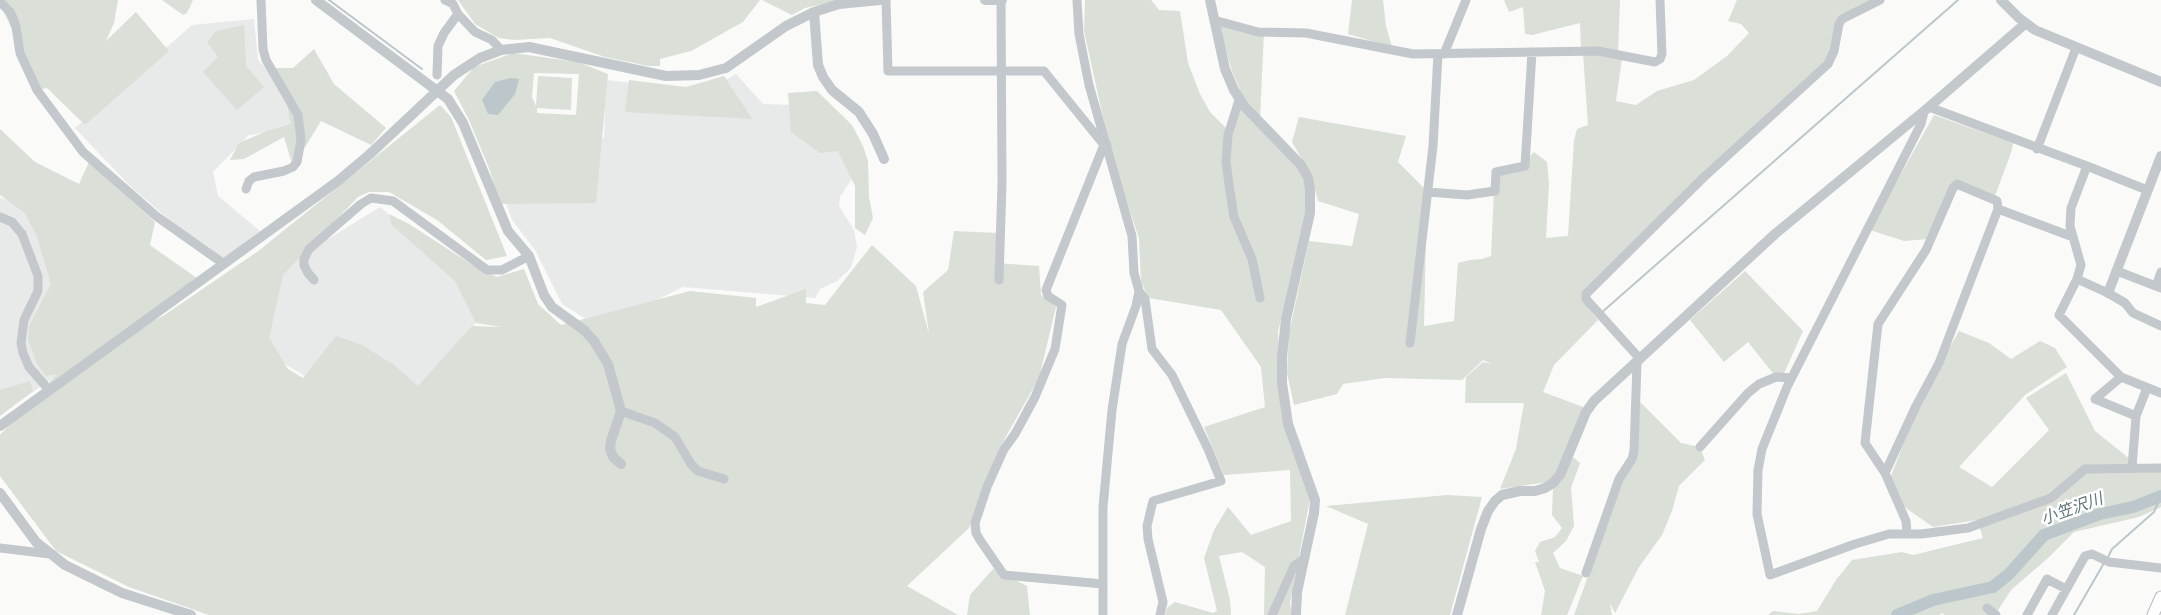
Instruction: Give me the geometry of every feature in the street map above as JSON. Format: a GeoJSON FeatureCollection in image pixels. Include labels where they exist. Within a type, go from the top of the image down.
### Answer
{"type":"FeatureCollection","features":[{"type":"Feature","properties":{"kind":"main road"},"geometry":{"type":"LineString","coordinates":[[2153,615],[2161,597]]}},
{"type":"Feature","properties":{"kind":"street"},"geometry":{"type":"LineString","coordinates":[[246,189],[249,181],[254,177],[284,171],[293,167],[297,162],[301,140],[298,115],[266,60],[263,49],[261,0]]}},
{"type":"Feature","properties":{"kind":"street"},"geometry":{"type":"LineString","coordinates":[[316,0],[448,98],[463,123],[508,231],[529,256],[544,295],[552,307],[584,330],[594,341],[608,364],[621,412],[610,449],[613,457],[621,464]]}},
{"type":"Feature","properties":{"kind":"street"},"geometry":{"type":"LineString","coordinates":[[445,0],[452,4],[458,14],[475,32],[492,40],[501,50]]}},
{"type":"Feature","properties":{"kind":"street"},"geometry":{"type":"LineString","coordinates":[[0,426],[338,180],[370,154],[438,90],[468,65],[501,50],[530,48],[666,76],[700,76],[726,68],[786,26],[814,12],[839,4],[880,0]]}},
{"type":"Feature","properties":{"kind":"street"},"geometry":{"type":"LineString","coordinates":[[886,0],[888,71],[1044,71],[1106,145]]}},
{"type":"Feature","properties":{"kind":"street"},"geometry":{"type":"LineString","coordinates":[[985,0],[1002,0],[1003,70],[999,280]]}},
{"type":"Feature","properties":{"kind":"street"},"geometry":{"type":"LineString","coordinates":[[1077,0],[1079,34],[1089,85],[1132,236],[1134,273],[1139,291],[1145,299],[1152,349],[1172,375],[1208,449],[1221,481],[1153,501],[1148,526],[1148,539],[1163,602],[1160,615]]}},
{"type":"Feature","properties":{"kind":"street"},"geometry":{"type":"LineString","coordinates":[[1210,0],[1225,69],[1239,100],[1301,165],[1308,178],[1310,190],[1310,213],[1286,319],[1282,357],[1282,382],[1288,424],[1315,500],[1314,513],[1297,592],[1296,615]]}},
{"type":"Feature","properties":{"kind":"street"},"geometry":{"type":"LineString","coordinates":[[1410,343],[1433,146],[1441,54],[1466,0]]}},
{"type":"Feature","properties":{"kind":"street"},"geometry":{"type":"LineString","coordinates":[[1214,20],[1258,32],[1306,33],[1394,52],[1441,54],[1598,51],[1655,62],[1660,59],[1662,54],[1660,0]]}},
{"type":"Feature","properties":{"kind":"street"},"geometry":{"type":"LineString","coordinates":[[1586,573],[1620,479],[1632,459],[1634,451],[1639,361],[1586,299],[1586,294],[1704,178],[1828,64],[1834,51],[1839,24],[1842,19],[1880,0]]}},
{"type":"Feature","properties":{"kind":"street"},"geometry":{"type":"LineString","coordinates":[[2001,0],[2035,30],[2161,82]]}},
{"type":"Feature","properties":{"kind":"street"},"geometry":{"type":"LineString","coordinates":[[0,2],[13,18],[20,53],[37,90],[83,152],[156,216],[224,264]]}},
{"type":"Feature","properties":{"kind":"street"},"geometry":{"type":"LineString","coordinates":[[814,12],[818,65],[822,77],[832,90],[859,112],[873,134],[884,159]]}},
{"type":"Feature","properties":{"kind":"street"},"geometry":{"type":"LineString","coordinates":[[437,75],[438,46],[444,33],[458,14]]}},
{"type":"Feature","properties":{"kind":"street"},"geometry":{"type":"LineString","coordinates":[[1457,615],[1488,511],[1502,495],[1520,491],[1535,491],[1554,483],[1560,475],[1586,412],[1594,401],[1775,234],[1927,109],[2026,23]]}},
{"type":"Feature","properties":{"kind":"street"},"geometry":{"type":"LineString","coordinates":[[2037,148],[2076,48]]}},
{"type":"Feature","properties":{"kind":"street"},"geometry":{"type":"LineString","coordinates":[[1428,192],[1467,195],[1495,191],[1496,172],[1525,166],[1532,52]]}},
{"type":"Feature","properties":{"kind":"street"},"geometry":{"type":"LineString","coordinates":[[1239,100],[1228,135],[1227,169],[1234,217],[1252,259],[1260,298]]}},
{"type":"Feature","properties":{"kind":"street"},"geometry":{"type":"LineString","coordinates":[[1927,109],[2087,166],[2147,190]]}},
{"type":"Feature","properties":{"kind":"street"},"geometry":{"type":"LineString","coordinates":[[1927,109],[1792,378],[1771,424],[1762,450],[1758,470],[1757,514],[1770,575],[1855,544],[1889,534],[1921,534],[1968,528],[1999,515],[2034,506],[2051,498],[2085,469],[2161,468]]}},
{"type":"Feature","properties":{"kind":"street"},"geometry":{"type":"LineString","coordinates":[[1103,584],[1004,575],[976,533],[975,523],[987,487],[1004,449],[1015,434],[1034,397],[1055,349],[1062,305],[1048,296],[1046,290],[1106,145]]}},
{"type":"Feature","properties":{"kind":"street"},"geometry":{"type":"LineString","coordinates":[[2108,293],[2147,190],[2156,179],[2161,156]]}},
{"type":"Feature","properties":{"kind":"street"},"geometry":{"type":"LineString","coordinates":[[2087,166],[2071,208],[2070,226],[2081,265],[2077,278],[2059,315],[2121,377],[2161,393]]}},
{"type":"Feature","properties":{"kind":"street"},"geometry":{"type":"LineString","coordinates":[[1884,473],[1916,406],[1940,363],[1998,209],[1998,201],[1956,184],[1926,250],[1878,324],[1865,443],[1884,473],[1906,521],[1907,534]]}},
{"type":"Feature","properties":{"kind":"street"},"geometry":{"type":"LineString","coordinates":[[314,280],[304,265],[304,259],[309,249],[361,204],[371,198],[393,200],[487,270],[502,270],[529,256]]}},
{"type":"Feature","properties":{"kind":"street"},"geometry":{"type":"LineString","coordinates":[[1998,209],[2074,237]]}},
{"type":"Feature","properties":{"kind":"street"},"geometry":{"type":"LineString","coordinates":[[0,217],[12,222],[22,234],[38,276],[38,292],[24,320],[21,343],[29,367],[48,390]]}},
{"type":"Feature","properties":{"kind":"street"},"geometry":{"type":"LineString","coordinates":[[2117,270],[2158,287],[2161,272]]}},
{"type":"Feature","properties":{"kind":"street"},"geometry":{"type":"LineString","coordinates":[[2077,278],[2125,303],[2133,313],[2161,326]]}},
{"type":"Feature","properties":{"kind":"street"},"geometry":{"type":"LineString","coordinates":[[1103,615],[1103,507],[1112,410],[1122,344],[1136,306],[1139,291]]}},
{"type":"Feature","properties":{"kind":"street"},"geometry":{"type":"LineString","coordinates":[[1700,447],[1748,393],[1759,384],[1776,377],[1792,378]]}},
{"type":"Feature","properties":{"kind":"street"},"geometry":{"type":"LineString","coordinates":[[2121,377],[2095,399],[2136,416]]}},
{"type":"Feature","properties":{"kind":"street"},"geometry":{"type":"LineString","coordinates":[[2132,468],[2136,416],[2147,388]]}},
{"type":"Feature","properties":{"kind":"street"},"geometry":{"type":"LineString","coordinates":[[621,412],[655,423],[675,437],[691,464],[698,470],[724,479]]}},
{"type":"Feature","properties":{"kind":"street"},"geometry":{"type":"LineString","coordinates":[[0,493],[36,542],[50,554],[78,571],[122,593],[191,615]]}},
{"type":"Feature","properties":{"kind":"street"},"geometry":{"type":"LineString","coordinates":[[0,548],[50,554]]}},
{"type":"Feature","properties":{"kind":"street"},"geometry":{"type":"LineString","coordinates":[[2052,615],[2085,556],[2092,554],[2109,562],[2161,568]]}},
{"type":"Feature","properties":{"kind":"street"},"geometry":{"type":"LineString","coordinates":[[1272,615],[1294,566],[1304,559]]}},
{"type":"Feature","properties":{"kind":"street"},"geometry":{"type":"LineString","coordinates":[[2027,615],[2047,579],[2066,590]]}},
{"type":"Feature","properties":{"kind":"street"},"geometry":{"type":"LineString","coordinates":[[1987,608],[1996,615]]}},
{"type":"Feature","properties":{"kind":"shaded area"},"geometry":{"type":"Polygon","coordinates":[[[0,0],[118,0],[114,23],[106,41],[136,12],[169,51],[85,125],[47,88],[37,90],[25,55],[0,5],[0,0]]]}},
{"type":"Feature","properties":{"kind":"shaded area"},"geometry":{"type":"Polygon","coordinates":[[[162,0],[193,0],[187,13],[183,15],[162,0]]]}},
{"type":"Feature","properties":{"kind":"shaded area"},"geometry":{"type":"Polygon","coordinates":[[[458,0],[760,0],[743,22],[691,51],[660,59],[660,66],[648,66],[605,57],[550,38],[513,40],[499,38],[475,24],[458,0]]]}},
{"type":"Feature","properties":{"kind":"shaded area"},"geometry":{"type":"Polygon","coordinates":[[[762,0],[840,0],[805,8],[792,15],[762,0]]]}},
{"type":"Feature","properties":{"kind":"shaded area"},"geometry":{"type":"Polygon","coordinates":[[[1085,0],[1151,0],[1159,10],[1180,11],[1188,63],[1200,94],[1210,112],[1226,128],[1239,106],[1298,168],[1306,187],[1306,211],[1278,332],[1281,412],[1310,499],[1290,603],[1292,615],[1264,615],[1265,567],[1242,552],[1219,556],[1230,600],[1231,615],[1165,615],[1167,608],[1175,602],[1213,613],[1217,611],[1204,558],[1214,530],[1228,507],[1251,535],[1291,521],[1290,470],[1224,475],[1204,427],[1265,407],[1261,367],[1221,310],[1149,298],[1141,282],[1139,238],[1112,158],[1084,31],[1085,0]]]}},
{"type":"Feature","properties":{"kind":"shaded area"},"geometry":{"type":"Polygon","coordinates":[[[1352,0],[1383,0],[1386,26],[1392,47],[1348,34],[1352,0]]]}},
{"type":"Feature","properties":{"kind":"shaded area"},"geometry":{"type":"Polygon","coordinates":[[[1504,0],[1620,0],[1618,52],[1581,49],[1580,23],[1532,35],[1525,34],[1523,7],[1509,12],[1504,0]]]}},
{"type":"Feature","properties":{"kind":"shaded area"},"geometry":{"type":"Polygon","coordinates":[[[1737,0],[1880,0],[1842,19],[1828,64],[1586,294],[1589,309],[1598,320],[1554,365],[1543,392],[1583,407],[1556,476],[1548,482],[1500,489],[1516,449],[1524,403],[1465,403],[1466,377],[1483,362],[1492,364],[1483,360],[1462,380],[1385,378],[1343,384],[1337,394],[1294,405],[1287,373],[1289,333],[1309,241],[1352,246],[1359,214],[1318,201],[1312,177],[1292,142],[1299,117],[1406,136],[1398,162],[1427,191],[1424,326],[1454,321],[1458,263],[1491,256],[1494,191],[1500,172],[1520,167],[1534,152],[1547,162],[1549,184],[1546,238],[1568,236],[1574,140],[1577,129],[1588,125],[1583,53],[1622,58],[1616,101],[1636,105],[1657,91],[1694,80],[1727,56],[1749,33],[1741,24],[1728,21],[1737,0]]]}},
{"type":"Feature","properties":{"kind":"shaded area"},"geometry":{"type":"Polygon","coordinates":[[[254,19],[258,60],[291,98],[294,128],[249,135],[213,172],[218,196],[260,231],[225,260],[182,231],[129,185],[75,128],[192,25],[254,19]]]}},
{"type":"Feature","properties":{"kind":"shaded area"},"geometry":{"type":"Polygon","coordinates":[[[1217,21],[1264,32],[1260,118],[1242,94],[1232,71],[1217,21]]]}},
{"type":"Feature","properties":{"kind":"shaded area"},"geometry":{"type":"Polygon","coordinates":[[[244,25],[246,66],[264,87],[237,110],[203,72],[218,57],[207,42],[216,31],[244,25]]]}},
{"type":"Feature","properties":{"kind":"shaded area"},"geometry":{"type":"Polygon","coordinates":[[[314,49],[334,84],[386,128],[371,145],[321,121],[293,167],[284,137],[244,159],[230,160],[239,143],[267,131],[291,124],[284,90],[271,68],[293,68],[314,49]]]}},
{"type":"Feature","properties":{"kind":"shaded area"},"geometry":{"type":"Polygon","coordinates":[[[513,53],[578,62],[608,74],[596,203],[500,204],[489,168],[469,120],[454,91],[474,67],[513,53]],[[534,73],[532,97],[536,106],[538,76],[572,78],[571,110],[537,108],[537,113],[576,115],[579,74],[534,73]]]}},
{"type":"Feature","properties":{"kind":"shaded area"},"geometry":{"type":"Polygon","coordinates":[[[736,74],[763,104],[795,105],[855,148],[855,174],[840,197],[839,206],[854,230],[857,247],[851,268],[837,281],[820,289],[815,298],[683,287],[600,328],[562,304],[535,250],[512,220],[504,197],[543,137],[604,138],[606,80],[691,89],[726,80],[736,74]]]}},
{"type":"Feature","properties":{"kind":"shaded area"},"geometry":{"type":"Polygon","coordinates":[[[724,76],[752,119],[625,112],[629,80],[686,87],[724,76]]]}},
{"type":"Feature","properties":{"kind":"shaded area"},"geometry":{"type":"Polygon","coordinates":[[[511,78],[519,79],[515,94],[498,115],[488,114],[482,100],[495,82],[511,78]]]}},
{"type":"Feature","properties":{"kind":"shaded area"},"geometry":{"type":"Polygon","coordinates":[[[817,91],[852,125],[863,146],[868,161],[869,197],[873,218],[865,235],[855,228],[855,186],[838,151],[820,153],[791,132],[788,93],[817,91]]]}},
{"type":"Feature","properties":{"kind":"shaded area"},"geometry":{"type":"Polygon","coordinates":[[[440,105],[451,117],[507,256],[486,260],[437,220],[389,192],[369,192],[358,197],[283,275],[269,338],[288,369],[303,378],[336,336],[362,345],[394,365],[418,386],[472,326],[502,327],[476,323],[455,281],[392,225],[389,214],[409,224],[477,268],[497,277],[524,269],[538,304],[561,325],[690,291],[756,298],[756,307],[806,289],[806,303],[825,305],[872,245],[916,286],[929,334],[923,292],[948,270],[954,231],[999,233],[996,263],[1039,266],[1041,295],[1056,307],[1039,378],[1000,447],[969,528],[907,586],[958,615],[209,615],[129,587],[56,551],[0,476],[0,435],[57,374],[46,376],[37,364],[28,340],[29,326],[51,284],[37,237],[25,213],[0,195],[0,129],[35,162],[79,184],[89,162],[155,222],[150,245],[201,281],[133,330],[163,316],[257,252],[440,105]]]}},
{"type":"Feature","properties":{"kind":"shaded area"},"geometry":{"type":"Polygon","coordinates":[[[1934,115],[2013,143],[1995,196],[1954,180],[1928,239],[1904,241],[1867,229],[1898,179],[1934,115]]]}},
{"type":"Feature","properties":{"kind":"shaded area"},"geometry":{"type":"Polygon","coordinates":[[[0,198],[23,204],[51,231],[63,371],[0,415],[0,198]]]}},
{"type":"Feature","properties":{"kind":"shaded area"},"geometry":{"type":"Polygon","coordinates":[[[380,207],[493,301],[393,430],[205,315],[380,207]]]}},
{"type":"Feature","properties":{"kind":"shaded area"},"geometry":{"type":"Polygon","coordinates":[[[1745,271],[1803,331],[1782,378],[1776,377],[1748,342],[1724,362],[1690,320],[1745,271]]]}},
{"type":"Feature","properties":{"kind":"shaded area"},"geometry":{"type":"Polygon","coordinates":[[[1959,331],[1989,343],[2011,359],[2040,341],[2055,348],[2067,367],[2025,395],[1959,467],[1992,487],[2049,430],[2026,398],[2066,373],[2095,431],[2141,468],[2161,466],[2161,507],[2139,517],[2074,532],[2048,558],[2011,590],[1995,615],[1944,615],[1943,613],[1939,615],[1768,615],[1773,611],[1799,614],[1817,611],[1836,580],[1852,560],[1902,552],[1913,555],[1983,538],[1977,520],[1933,527],[1903,506],[1891,476],[1923,394],[1959,331]]]}},
{"type":"Feature","properties":{"kind":"shaded area"},"geometry":{"type":"Polygon","coordinates":[[[30,381],[33,391],[0,416],[0,390],[30,381]]]}},
{"type":"Feature","properties":{"kind":"shaded area"},"geometry":{"type":"Polygon","coordinates":[[[1640,402],[1681,443],[1700,447],[1705,460],[1679,486],[1672,511],[1662,535],[1639,567],[1615,613],[1610,603],[1612,615],[1574,615],[1622,482],[1637,454],[1640,402]]]}},
{"type":"Feature","properties":{"kind":"shaded area"},"geometry":{"type":"Polygon","coordinates":[[[1573,457],[1580,463],[1571,488],[1574,526],[1566,541],[1553,553],[1560,568],[1583,576],[1567,615],[1541,615],[1545,591],[1535,562],[1539,562],[1535,551],[1540,542],[1555,537],[1562,528],[1552,515],[1553,489],[1562,480],[1573,457]]]}},
{"type":"Feature","properties":{"kind":"shaded area"},"geometry":{"type":"Polygon","coordinates":[[[1447,495],[1482,497],[1450,615],[1345,615],[1368,524],[1326,506],[1447,495]]]}},
{"type":"Feature","properties":{"kind":"shaded area"},"geometry":{"type":"Polygon","coordinates":[[[993,569],[1027,586],[1030,615],[967,615],[970,595],[993,569]]]}},
{"type":"Feature","properties":{"kind":"waterway"},"geometry":{"type":"LineString","coordinates":[[329,0],[422,69]]}},
{"type":"Feature","properties":{"kind":"waterway"},"geometry":{"type":"LineString","coordinates":[[1601,313],[1958,0]]}},
{"type":"Feature","properties":{"kind":"waterway"},"geometry":{"type":"LineString","coordinates":[[2107,559],[2112,549],[2154,512],[2161,496]]}},
{"type":"Feature","properties":{"kind":"waterway","name":"小笠沢川"},"geometry":{"type":"LineString","coordinates":[[1897,615],[1933,600],[1993,587],[2009,574],[2044,535],[2100,514],[2133,507],[2161,496]]}},
{"type":"Feature","properties":{"kind":"waterway"},"geometry":{"type":"LineString","coordinates":[[2074,615],[2104,563]]}}]}
